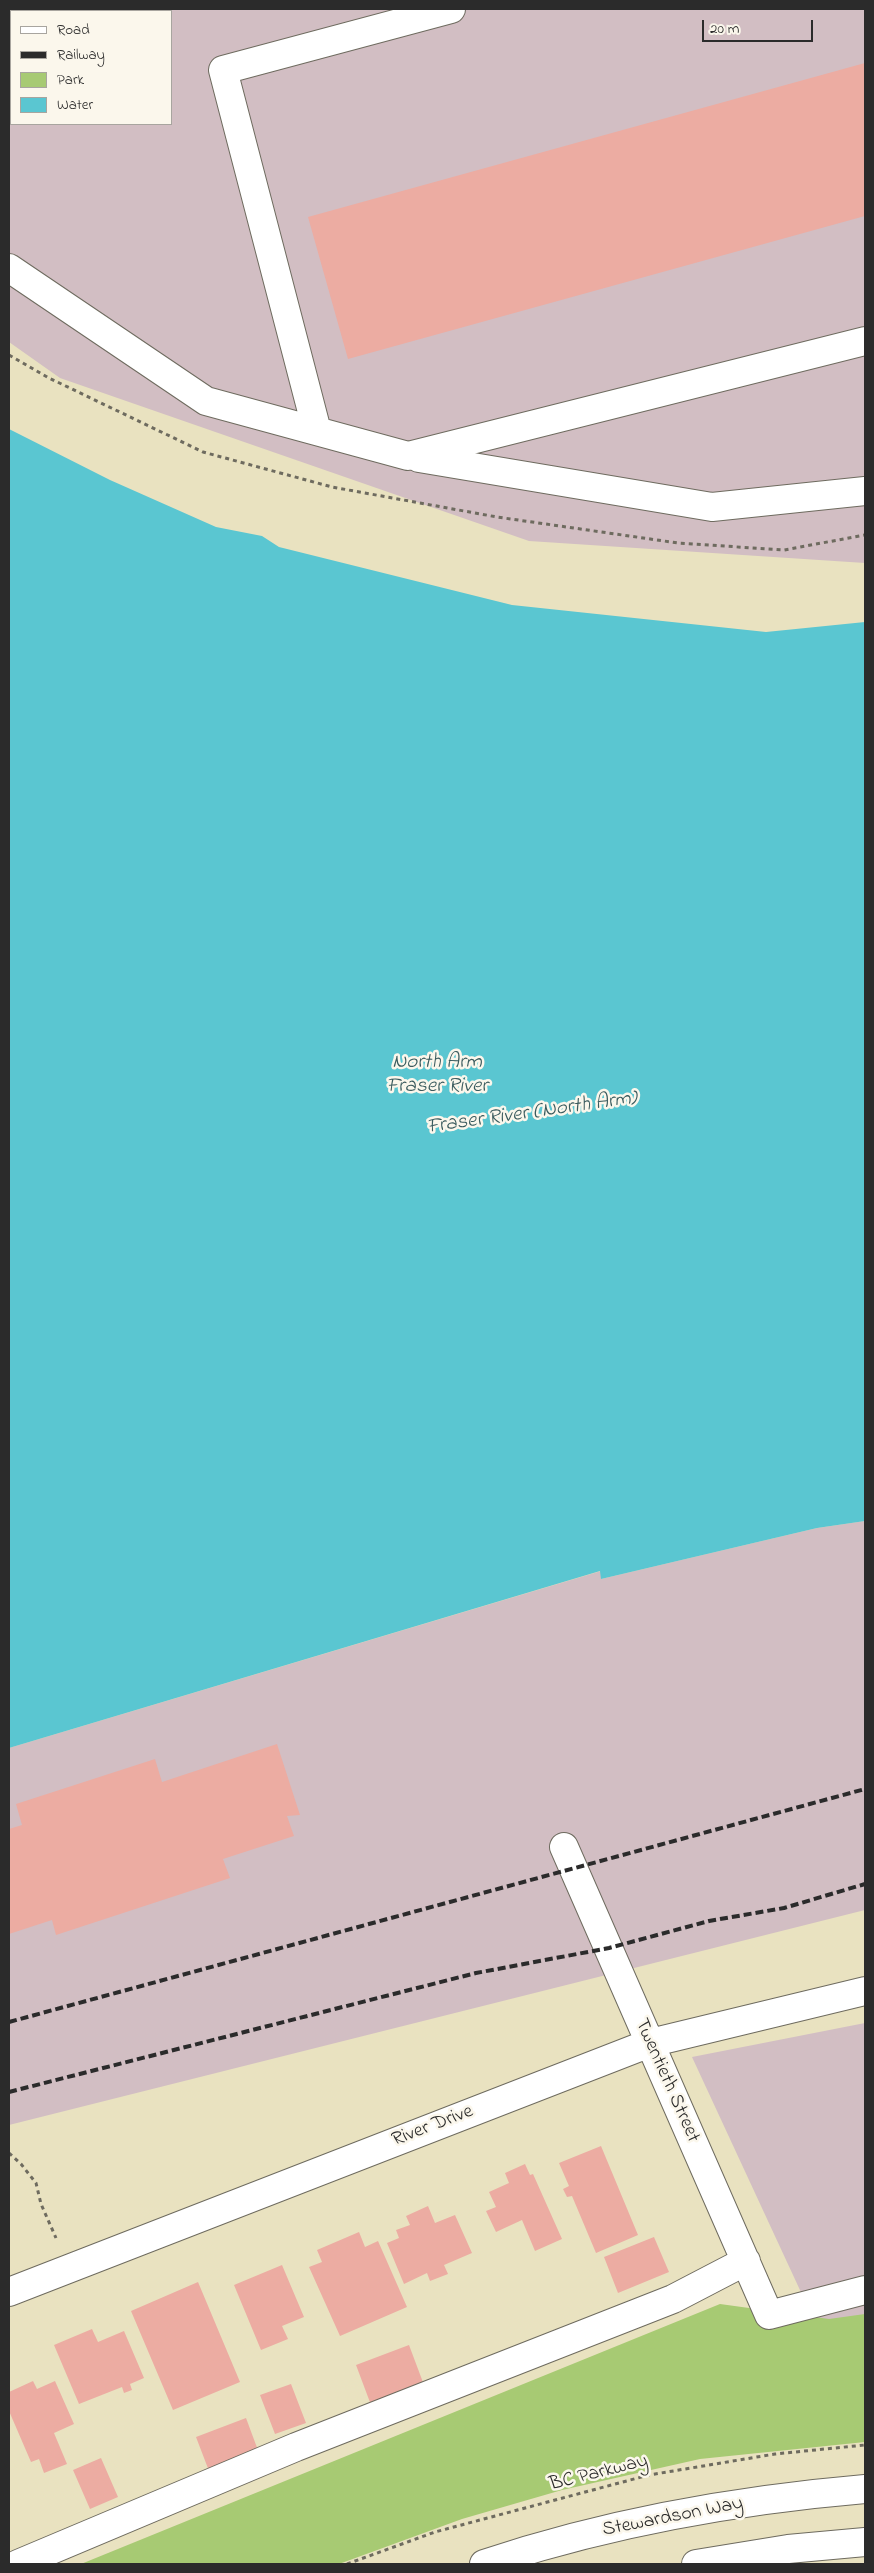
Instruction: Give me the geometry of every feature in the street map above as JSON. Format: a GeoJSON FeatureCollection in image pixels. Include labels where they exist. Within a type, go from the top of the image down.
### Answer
{"type":"FeatureCollection","features":[{"type":"Feature","properties":{"kind":"street"},"geometry":{"type":"LineString","coordinates":[[317,431],[223,70],[451,9]]}},
{"type":"Feature","properties":{"kind":"street"},"geometry":{"type":"LineString","coordinates":[[9,268],[206,401],[408,456],[712,507],[865,492]]}},
{"type":"Feature","properties":{"kind":"street"},"geometry":{"type":"LineString","coordinates":[[408,456],[865,341]]}},
{"type":"Feature","properties":{"kind":"street","name":"Twentieth Street"},"geometry":{"type":"LineString","coordinates":[[564,1847],[769,2315],[865,2290]]}},
{"type":"Feature","properties":{"kind":"street","name":"River Drive"},"geometry":{"type":"LineString","coordinates":[[9,2292],[650,2043],[865,1991]]}},
{"type":"Feature","properties":{"kind":"street"},"geometry":{"type":"LineString","coordinates":[[18,2564],[296,2447],[673,2299],[746,2261]]}},
{"type":"Feature","properties":{"kind":"street","name":"Stewardson Way"},"geometry":{"type":"LineString","coordinates":[[484,2564],[663,2516],[804,2494],[865,2489]]}},
{"type":"Feature","properties":{"kind":"street"},"geometry":{"type":"LineString","coordinates":[[696,2564],[788,2549],[865,2542]]}},
{"type":"Feature","properties":{"kind":"path"},"geometry":{"type":"LineString","coordinates":[[9,2153],[21,2164],[36,2183],[41,2204],[69,2268]]}},
{"type":"Feature","properties":{"kind":"path","name":"BC Parkway"},"geometry":{"type":"LineString","coordinates":[[347,2564],[435,2532],[648,2475],[776,2454],[865,2445]]}},
{"type":"Feature","properties":{"kind":"shaded area"},"geometry":{"type":"Polygon","coordinates":[[[9,9],[865,9],[865,563],[529,541],[60,378],[9,342],[9,9]]]}},
{"type":"Feature","properties":{"kind":"shaded area"},"geometry":{"type":"Polygon","coordinates":[[[865,1521],[865,1910],[9,2125],[9,1748],[601,1571],[601,1579],[817,1528],[865,1521]]]}},
{"type":"Feature","properties":{"kind":"shaded area"},"geometry":{"type":"Polygon","coordinates":[[[865,2023],[865,2369],[837,2370],[692,2057],[865,2023]]]}},
{"type":"Feature","properties":{"kind":"green space"},"geometry":{"type":"Polygon","coordinates":[[[720,2304],[829,2319],[865,2314],[865,2442],[700,2459],[562,2490],[462,2519],[339,2564],[81,2564],[720,2304]]]}},
{"type":"Feature","properties":{"kind":"water","name":"North Arm Fraser River"},"geometry":{"type":"Polygon","coordinates":[[[9,429],[110,480],[216,527],[262,536],[279,547],[512,605],[766,632],[865,622],[865,1521],[817,1528],[601,1579],[600,1571],[9,1748],[9,429]]]}},
{"type":"Feature","properties":{"kind":"building"},"geometry":{"type":"Polygon","coordinates":[[[865,63],[865,216],[348,359],[308,217],[865,63]]]}},
{"type":"Feature","properties":{"kind":"building"},"geometry":{"type":"Polygon","coordinates":[[[277,1744],[300,1815],[287,1816],[294,1836],[223,1859],[230,1878],[56,1935],[52,1920],[9,1934],[9,1829],[22,1825],[16,1804],[155,1759],[162,1782],[277,1744]]]}},
{"type":"Feature","properties":{"kind":"building"},"geometry":{"type":"Polygon","coordinates":[[[601,2146],[638,2235],[596,2253],[572,2196],[567,2197],[563,2189],[569,2186],[559,2163],[601,2146]]]}},
{"type":"Feature","properties":{"kind":"building"},"geometry":{"type":"Polygon","coordinates":[[[525,2164],[530,2175],[533,2174],[562,2239],[535,2251],[522,2220],[496,2232],[486,2211],[496,2207],[489,2192],[509,2183],[505,2173],[525,2164]]]}},
{"type":"Feature","properties":{"kind":"building"},"geometry":{"type":"Polygon","coordinates":[[[428,2206],[435,2223],[455,2215],[472,2253],[444,2265],[448,2274],[430,2281],[427,2273],[404,2284],[387,2243],[399,2238],[396,2230],[410,2225],[406,2216],[428,2206]]]}},
{"type":"Feature","properties":{"kind":"building"},"geometry":{"type":"Polygon","coordinates":[[[359,2232],[365,2247],[378,2241],[407,2307],[340,2336],[309,2267],[322,2262],[317,2250],[359,2232]]]}},
{"type":"Feature","properties":{"kind":"building"},"geometry":{"type":"Polygon","coordinates":[[[654,2237],[669,2272],[618,2293],[604,2257],[654,2237]]]}},
{"type":"Feature","properties":{"kind":"building"},"geometry":{"type":"Polygon","coordinates":[[[282,2265],[304,2317],[282,2326],[288,2339],[261,2350],[234,2285],[282,2265]]]}},
{"type":"Feature","properties":{"kind":"building"},"geometry":{"type":"Polygon","coordinates":[[[198,2282],[240,2382],[173,2410],[131,2311],[198,2282]]]}},
{"type":"Feature","properties":{"kind":"building"},"geometry":{"type":"Polygon","coordinates":[[[92,2329],[98,2342],[124,2331],[144,2378],[130,2384],[132,2390],[124,2393],[122,2387],[79,2404],[54,2345],[92,2329]]]}},
{"type":"Feature","properties":{"kind":"building"},"geometry":{"type":"Polygon","coordinates":[[[409,2345],[424,2385],[371,2405],[356,2365],[409,2345]]]}},
{"type":"Feature","properties":{"kind":"building"},"geometry":{"type":"Polygon","coordinates":[[[33,2381],[37,2389],[55,2381],[74,2424],[54,2433],[67,2464],[44,2473],[39,2459],[31,2462],[9,2411],[9,2392],[33,2381]]]}},
{"type":"Feature","properties":{"kind":"building"},"geometry":{"type":"Polygon","coordinates":[[[291,2384],[306,2423],[275,2434],[260,2395],[291,2384]]]}},
{"type":"Feature","properties":{"kind":"building"},"geometry":{"type":"Polygon","coordinates":[[[246,2418],[259,2453],[209,2471],[196,2437],[246,2418]]]}},
{"type":"Feature","properties":{"kind":"building"},"geometry":{"type":"Polygon","coordinates":[[[101,2458],[118,2497],[90,2509],[73,2470],[101,2458]]]}},
{"type":"Feature","properties":{"kind":"railway"},"geometry":{"type":"LineString","coordinates":[[9,2022],[865,1789]]}},
{"type":"Feature","properties":{"kind":"railway"},"geometry":{"type":"LineString","coordinates":[[9,2092],[476,1973],[609,1948],[709,1921],[784,1908],[865,1884]]}},
{"type":"Feature","properties":{"kind":"water label","name":"Fraser River (North Arm)"},"geometry":{"type":"Point","coordinates":[532,1114]}}]}
